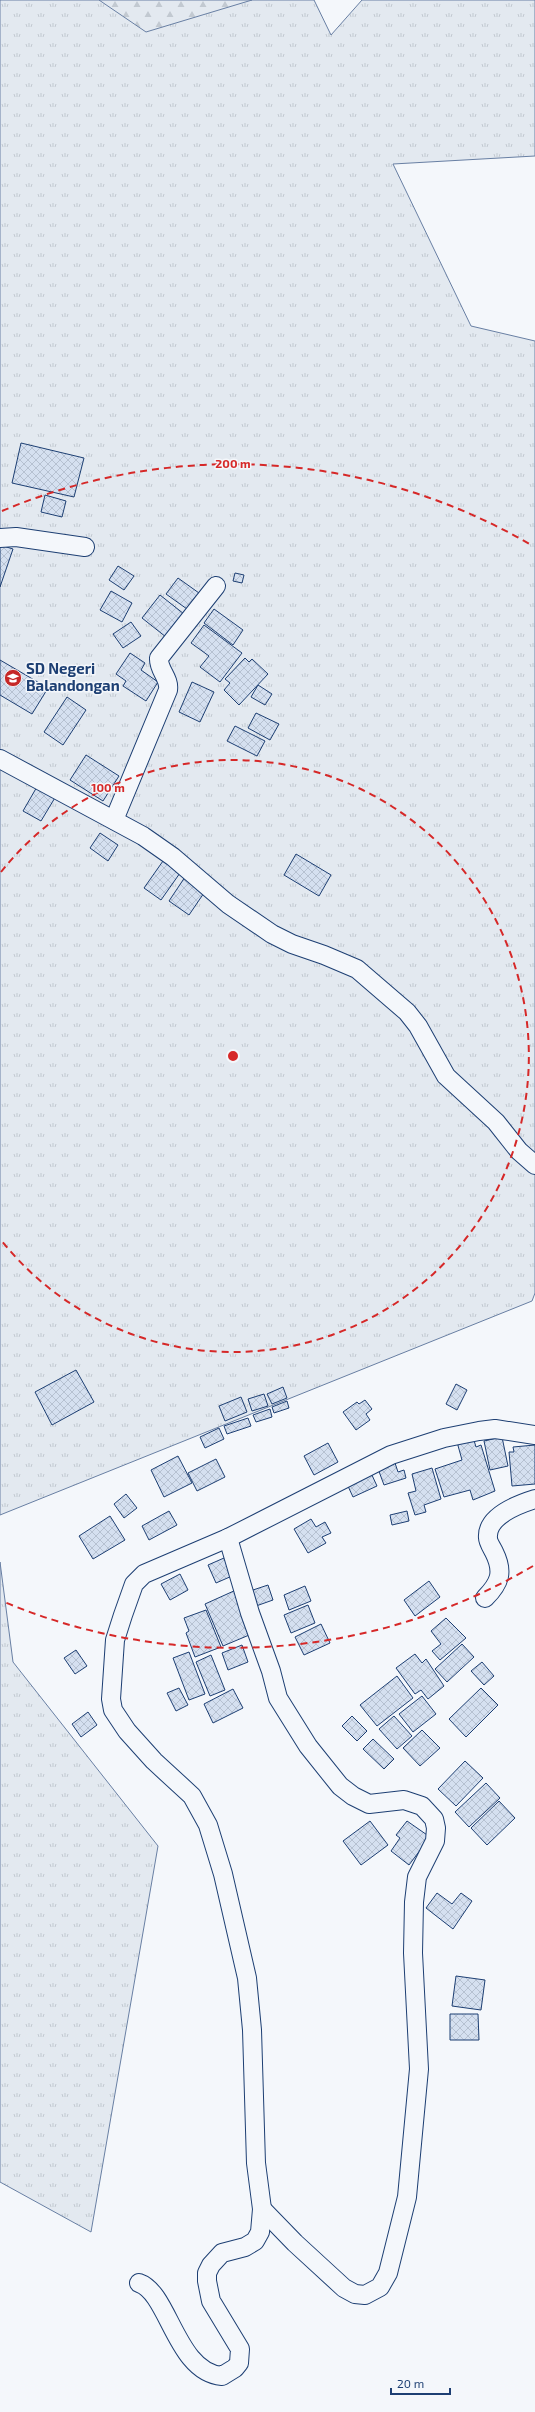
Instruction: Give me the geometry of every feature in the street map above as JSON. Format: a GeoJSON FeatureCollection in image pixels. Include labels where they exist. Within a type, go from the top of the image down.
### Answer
{"type":"FeatureCollection","features":[{"type":"Feature","properties":{"kind":"street"},"geometry":{"type":"LineString","coordinates":[[0,538],[16,537],[85,547]]}},
{"type":"Feature","properties":{"kind":"street"},"geometry":{"type":"LineString","coordinates":[[114,820],[168,690],[168,680],[160,665],[160,658],[216,586]]}},
{"type":"Feature","properties":{"kind":"street"},"geometry":{"type":"LineString","coordinates":[[0,758],[114,820],[173,857],[228,904],[252,922],[292,944],[352,967],[397,1002],[418,1026],[446,1076],[496,1122],[519,1151],[535,1165]]}},
{"type":"Feature","properties":{"kind":"street"},"geometry":{"type":"LineString","coordinates":[[139,2283],[149,2289],[183,2347],[196,2362],[215,2376],[222,2376],[229,2373],[239,2362],[240,2349],[212,2301],[206,2281],[207,2273],[211,2265],[222,2253],[245,2247],[256,2241],[260,2232],[262,2209],[256,2163],[252,2030],[247,1978],[215,1844],[208,1825],[192,1796],[127,1731],[113,1710],[111,1699],[115,1640],[134,1584],[144,1574],[228,1538],[372,1463],[413,1447],[444,1438],[495,1429],[535,1435]]}},
{"type":"Feature","properties":{"kind":"street"},"geometry":{"type":"LineString","coordinates":[[485,1598],[496,1586],[500,1570],[488,1538],[489,1530],[505,1512],[535,1499]]}},
{"type":"Feature","properties":{"kind":"street"},"geometry":{"type":"LineString","coordinates":[[228,1538],[250,1613],[271,1671],[278,1698],[308,1746],[340,1786],[353,1796],[369,1804],[404,1800],[422,1806],[434,1819],[436,1828],[435,1841],[417,1877],[414,1902],[413,1953],[419,2069],[407,2197],[388,2273],[380,2287],[365,2295],[355,2294],[344,2288],[295,2243],[262,2209]]}},
{"type":"Feature","properties":{"kind":"green space"},"geometry":{"type":"Polygon","coordinates":[[[0,0],[314,0],[331,35],[362,0],[535,0],[535,156],[393,164],[471,326],[535,341],[535,1293],[532,1301],[0,1515],[0,0]]]}},
{"type":"Feature","properties":{"kind":"green space"},"geometry":{"type":"Polygon","coordinates":[[[99,0],[252,0],[146,32],[99,0]]]}},
{"type":"Feature","properties":{"kind":"green space"},"geometry":{"type":"Polygon","coordinates":[[[0,1562],[13,1662],[158,1846],[91,2232],[0,2182],[0,1562]]]}},
{"type":"Feature","properties":{"kind":"building"},"geometry":{"type":"Polygon","coordinates":[[[21,443],[84,458],[74,497],[12,483],[21,443]]]}},
{"type":"Feature","properties":{"kind":"building"},"geometry":{"type":"Polygon","coordinates":[[[45,495],[66,501],[62,517],[41,512],[45,495]]]}},
{"type":"Feature","properties":{"kind":"building"},"geometry":{"type":"Polygon","coordinates":[[[0,545],[13,549],[0,587],[0,545]]]}},
{"type":"Feature","properties":{"kind":"building"},"geometry":{"type":"Polygon","coordinates":[[[118,566],[134,576],[124,590],[109,580],[118,566]]]}},
{"type":"Feature","properties":{"kind":"building"},"geometry":{"type":"Polygon","coordinates":[[[235,573],[244,575],[242,583],[233,581],[235,573]]]}},
{"type":"Feature","properties":{"kind":"building"},"geometry":{"type":"Polygon","coordinates":[[[178,578],[199,593],[187,609],[166,594],[178,578]]]}},
{"type":"Feature","properties":{"kind":"building"},"geometry":{"type":"Polygon","coordinates":[[[111,591],[132,603],[122,622],[100,610],[111,591]]]}},
{"type":"Feature","properties":{"kind":"building"},"geometry":{"type":"Polygon","coordinates":[[[160,595],[184,614],[166,637],[142,618],[160,595]]]}},
{"type":"Feature","properties":{"kind":"building"},"geometry":{"type":"Polygon","coordinates":[[[214,609],[243,630],[233,645],[204,623],[214,609]]]}},
{"type":"Feature","properties":{"kind":"building"},"geometry":{"type":"Polygon","coordinates":[[[131,622],[141,636],[123,648],[113,634],[131,622]]]}},
{"type":"Feature","properties":{"kind":"building"},"geometry":{"type":"Polygon","coordinates":[[[204,625],[242,653],[220,682],[200,667],[209,656],[191,643],[204,625]]]}},
{"type":"Feature","properties":{"kind":"building"},"geometry":{"type":"Polygon","coordinates":[[[130,653],[145,663],[141,670],[158,682],[146,701],[123,686],[126,681],[116,674],[130,653]]]}},
{"type":"Feature","properties":{"kind":"building"},"geometry":{"type":"Polygon","coordinates":[[[245,658],[249,662],[252,659],[268,674],[239,705],[224,690],[230,683],[225,679],[245,658]]]}},
{"type":"Feature","properties":{"kind":"building"},"geometry":{"type":"Polygon","coordinates":[[[0,660],[48,688],[32,714],[0,695],[0,660]]]}},
{"type":"Feature","properties":{"kind":"building"},"geometry":{"type":"Polygon","coordinates":[[[192,682],[214,692],[200,722],[179,712],[192,682]]]}},
{"type":"Feature","properties":{"kind":"building"},"geometry":{"type":"Polygon","coordinates":[[[258,685],[272,694],[265,705],[251,697],[258,685]]]}},
{"type":"Feature","properties":{"kind":"building"},"geometry":{"type":"Polygon","coordinates":[[[67,697],[86,710],[63,745],[44,732],[67,697]]]}},
{"type":"Feature","properties":{"kind":"building"},"geometry":{"type":"Polygon","coordinates":[[[256,713],[279,724],[270,740],[248,728],[256,713]]]}},
{"type":"Feature","properties":{"kind":"building"},"geometry":{"type":"Polygon","coordinates":[[[235,726],[265,741],[257,756],[227,741],[235,726]]]}},
{"type":"Feature","properties":{"kind":"building"},"geometry":{"type":"Polygon","coordinates":[[[86,755],[119,776],[103,801],[70,780],[86,755]]]}},
{"type":"Feature","properties":{"kind":"building"},"geometry":{"type":"Polygon","coordinates":[[[38,785],[56,796],[41,821],[23,811],[38,785]]]}},
{"type":"Feature","properties":{"kind":"building"},"geometry":{"type":"Polygon","coordinates":[[[100,833],[118,845],[108,861],[90,848],[100,833]]]}},
{"type":"Feature","properties":{"kind":"building"},"geometry":{"type":"Polygon","coordinates":[[[296,854],[331,875],[319,896],[284,875],[296,854]]]}},
{"type":"Feature","properties":{"kind":"building"},"geometry":{"type":"Polygon","coordinates":[[[163,861],[180,873],[161,900],[144,888],[163,861]]]}},
{"type":"Feature","properties":{"kind":"building"},"geometry":{"type":"Polygon","coordinates":[[[185,877],[206,890],[189,915],[169,901],[185,877]]]}},
{"type":"Feature","properties":{"kind":"building"},"geometry":{"type":"Polygon","coordinates":[[[76,1370],[94,1402],[52,1425],[35,1392],[76,1370]]]}},
{"type":"Feature","properties":{"kind":"building"},"geometry":{"type":"Polygon","coordinates":[[[456,1384],[467,1390],[457,1410],[446,1404],[456,1384]]]}},
{"type":"Feature","properties":{"kind":"building"},"geometry":{"type":"Polygon","coordinates":[[[283,1387],[287,1398],[272,1404],[267,1394],[283,1387]]]}},
{"type":"Feature","properties":{"kind":"building"},"geometry":{"type":"Polygon","coordinates":[[[264,1394],[268,1406],[252,1411],[248,1399],[264,1394]]]}},
{"type":"Feature","properties":{"kind":"building"},"geometry":{"type":"Polygon","coordinates":[[[241,1397],[247,1412],[225,1421],[219,1406],[241,1397]]]}},
{"type":"Feature","properties":{"kind":"building"},"geometry":{"type":"Polygon","coordinates":[[[365,1400],[372,1409],[366,1414],[370,1420],[356,1430],[343,1412],[357,1402],[359,1404],[365,1400]]]}},
{"type":"Feature","properties":{"kind":"building"},"geometry":{"type":"Polygon","coordinates":[[[287,1401],[289,1408],[274,1413],[272,1407],[287,1401]]]}},
{"type":"Feature","properties":{"kind":"building"},"geometry":{"type":"Polygon","coordinates":[[[270,1409],[272,1417],[256,1422],[253,1415],[270,1409]]]}},
{"type":"Feature","properties":{"kind":"building"},"geometry":{"type":"Polygon","coordinates":[[[248,1418],[251,1426],[227,1434],[224,1426],[248,1418]]]}},
{"type":"Feature","properties":{"kind":"building"},"geometry":{"type":"Polygon","coordinates":[[[219,1428],[224,1439],[205,1448],[200,1437],[219,1428]]]}},
{"type":"Feature","properties":{"kind":"building"},"geometry":{"type":"Polygon","coordinates":[[[473,1437],[476,1447],[481,1445],[495,1491],[473,1500],[470,1490],[444,1497],[435,1469],[462,1460],[457,1442],[473,1437]]]}},
{"type":"Feature","properties":{"kind":"building"},"geometry":{"type":"Polygon","coordinates":[[[502,1437],[508,1466],[490,1470],[484,1441],[502,1437]]]}},
{"type":"Feature","properties":{"kind":"building"},"geometry":{"type":"Polygon","coordinates":[[[328,1443],[338,1462],[314,1475],[304,1456],[328,1443]]]}},
{"type":"Feature","properties":{"kind":"building"},"geometry":{"type":"Polygon","coordinates":[[[535,1445],[535,1484],[512,1486],[509,1452],[514,1452],[513,1447],[535,1445]]]}},
{"type":"Feature","properties":{"kind":"building"},"geometry":{"type":"Polygon","coordinates":[[[178,1456],[192,1483],[164,1497],[151,1470],[178,1456]]]}},
{"type":"Feature","properties":{"kind":"building"},"geometry":{"type":"Polygon","coordinates":[[[216,1459],[225,1477],[197,1491],[188,1473],[216,1459]]]}},
{"type":"Feature","properties":{"kind":"building"},"geometry":{"type":"Polygon","coordinates":[[[394,1460],[398,1472],[404,1470],[406,1478],[384,1485],[377,1466],[394,1460]]]}},
{"type":"Feature","properties":{"kind":"building"},"geometry":{"type":"Polygon","coordinates":[[[432,1468],[441,1499],[424,1505],[426,1512],[415,1515],[408,1493],[416,1491],[412,1474],[432,1468]]]}},
{"type":"Feature","properties":{"kind":"building"},"geometry":{"type":"Polygon","coordinates":[[[371,1473],[377,1486],[353,1497],[347,1484],[371,1473]]]}},
{"type":"Feature","properties":{"kind":"building"},"geometry":{"type":"Polygon","coordinates":[[[126,1494],[137,1508],[124,1518],[114,1504],[126,1494]]]}},
{"type":"Feature","properties":{"kind":"building"},"geometry":{"type":"Polygon","coordinates":[[[169,1511],[177,1525],[149,1540],[142,1526],[169,1511]]]}},
{"type":"Feature","properties":{"kind":"building"},"geometry":{"type":"Polygon","coordinates":[[[407,1511],[409,1521],[392,1525],[390,1515],[407,1511]]]}},
{"type":"Feature","properties":{"kind":"building"},"geometry":{"type":"Polygon","coordinates":[[[110,1516],[125,1540],[93,1559],[79,1536],[110,1516]]]}},
{"type":"Feature","properties":{"kind":"building"},"geometry":{"type":"Polygon","coordinates":[[[311,1519],[316,1527],[325,1522],[331,1533],[322,1537],[326,1543],[308,1553],[294,1529],[311,1519]]]}},
{"type":"Feature","properties":{"kind":"building"},"geometry":{"type":"Polygon","coordinates":[[[224,1558],[232,1576],[216,1583],[208,1565],[224,1558]]]}},
{"type":"Feature","properties":{"kind":"building"},"geometry":{"type":"Polygon","coordinates":[[[180,1574],[188,1590],[170,1600],[161,1584],[180,1574]]]}},
{"type":"Feature","properties":{"kind":"building"},"geometry":{"type":"Polygon","coordinates":[[[429,1581],[440,1597],[415,1616],[404,1600],[429,1581]]]}},
{"type":"Feature","properties":{"kind":"building"},"geometry":{"type":"Polygon","coordinates":[[[268,1585],[273,1600],[256,1606],[250,1591],[268,1585]]]}},
{"type":"Feature","properties":{"kind":"building"},"geometry":{"type":"Polygon","coordinates":[[[305,1586],[311,1601],[289,1610],[284,1595],[305,1586]]]}},
{"type":"Feature","properties":{"kind":"building"},"geometry":{"type":"Polygon","coordinates":[[[236,1590],[254,1633],[223,1646],[205,1604],[236,1590]]]}},
{"type":"Feature","properties":{"kind":"building"},"geometry":{"type":"Polygon","coordinates":[[[308,1605],[315,1623],[291,1633],[284,1615],[308,1605]]]}},
{"type":"Feature","properties":{"kind":"building"},"geometry":{"type":"Polygon","coordinates":[[[206,1610],[221,1647],[195,1657],[186,1633],[189,1631],[184,1618],[206,1610]]]}},
{"type":"Feature","properties":{"kind":"building"},"geometry":{"type":"Polygon","coordinates":[[[446,1618],[466,1638],[440,1660],[432,1651],[441,1644],[431,1631],[446,1618]]]}},
{"type":"Feature","properties":{"kind":"building"},"geometry":{"type":"Polygon","coordinates":[[[321,1624],[330,1643],[304,1655],[295,1637],[321,1624]]]}},
{"type":"Feature","properties":{"kind":"building"},"geometry":{"type":"Polygon","coordinates":[[[462,1644],[474,1657],[447,1682],[435,1669],[462,1644]]]}},
{"type":"Feature","properties":{"kind":"building"},"geometry":{"type":"Polygon","coordinates":[[[242,1645],[248,1662],[228,1670],[222,1653],[242,1645]]]}},
{"type":"Feature","properties":{"kind":"building"},"geometry":{"type":"Polygon","coordinates":[[[76,1650],[87,1666],[75,1674],[64,1658],[76,1650]]]}},
{"type":"Feature","properties":{"kind":"building"},"geometry":{"type":"Polygon","coordinates":[[[189,1652],[205,1694],[189,1700],[173,1658],[189,1652]]]}},
{"type":"Feature","properties":{"kind":"building"},"geometry":{"type":"Polygon","coordinates":[[[415,1654],[422,1663],[426,1659],[444,1686],[428,1699],[421,1690],[415,1694],[396,1668],[415,1654]]]}},
{"type":"Feature","properties":{"kind":"building"},"geometry":{"type":"Polygon","coordinates":[[[211,1655],[225,1690],[210,1696],[196,1662],[211,1655]]]}},
{"type":"Feature","properties":{"kind":"building"},"geometry":{"type":"Polygon","coordinates":[[[482,1662],[494,1676],[484,1685],[471,1671],[482,1662]]]}},
{"type":"Feature","properties":{"kind":"building"},"geometry":{"type":"Polygon","coordinates":[[[397,1676],[413,1698],[377,1726],[360,1705],[397,1676]]]}},
{"type":"Feature","properties":{"kind":"building"},"geometry":{"type":"Polygon","coordinates":[[[179,1688],[188,1705],[176,1711],[167,1693],[179,1688]]]}},
{"type":"Feature","properties":{"kind":"building"},"geometry":{"type":"Polygon","coordinates":[[[481,1688],[498,1705],[466,1737],[449,1719],[481,1688]]]}},
{"type":"Feature","properties":{"kind":"building"},"geometry":{"type":"Polygon","coordinates":[[[233,1689],[243,1708],[213,1723],[204,1704],[233,1689]]]}},
{"type":"Feature","properties":{"kind":"building"},"geometry":{"type":"Polygon","coordinates":[[[422,1696],[436,1714],[413,1732],[399,1714],[422,1696]]]}},
{"type":"Feature","properties":{"kind":"building"},"geometry":{"type":"Polygon","coordinates":[[[88,1712],[97,1725],[81,1737],[72,1724],[88,1712]]]}},
{"type":"Feature","properties":{"kind":"building"},"geometry":{"type":"Polygon","coordinates":[[[352,1716],[367,1731],[357,1741],[342,1726],[352,1716]]]}},
{"type":"Feature","properties":{"kind":"building"},"geometry":{"type":"Polygon","coordinates":[[[394,1716],[412,1736],[397,1749],[379,1729],[394,1716]]]}},
{"type":"Feature","properties":{"kind":"building"},"geometry":{"type":"Polygon","coordinates":[[[422,1730],[440,1748],[420,1766],[403,1748],[422,1730]]]}},
{"type":"Feature","properties":{"kind":"building"},"geometry":{"type":"Polygon","coordinates":[[[373,1739],[394,1759],[384,1769],[363,1749],[373,1739]]]}},
{"type":"Feature","properties":{"kind":"building"},"geometry":{"type":"Polygon","coordinates":[[[465,1761],[483,1778],[456,1806],[438,1789],[465,1761]]]}},
{"type":"Feature","properties":{"kind":"building"},"geometry":{"type":"Polygon","coordinates":[[[486,1783],[500,1798],[469,1827],[455,1812],[486,1783]]]}},
{"type":"Feature","properties":{"kind":"building"},"geometry":{"type":"Polygon","coordinates":[[[499,1801],[515,1818],[487,1845],[471,1828],[499,1801]]]}},
{"type":"Feature","properties":{"kind":"building"},"geometry":{"type":"Polygon","coordinates":[[[370,1821],[388,1845],[361,1865],[343,1841],[370,1821]]]}},
{"type":"Feature","properties":{"kind":"building"},"geometry":{"type":"Polygon","coordinates":[[[407,1821],[430,1837],[409,1865],[391,1851],[400,1838],[396,1835],[407,1821]]]}},
{"type":"Feature","properties":{"kind":"building"},"geometry":{"type":"Polygon","coordinates":[[[437,1893],[452,1904],[461,1893],[472,1901],[453,1929],[426,1908],[437,1893]]]}},
{"type":"Feature","properties":{"kind":"building"},"geometry":{"type":"Polygon","coordinates":[[[456,1976],[485,1980],[481,2010],[452,2006],[456,1976]]]}},
{"type":"Feature","properties":{"kind":"building"},"geometry":{"type":"Polygon","coordinates":[[[450,2014],[478,2014],[479,2040],[450,2040],[450,2014]]]}},
{"type":"Feature","properties":{"kind":"place","name":"SD Negeri Balandongan"},"geometry":{"type":"Point","coordinates":[13,678]}}]}
